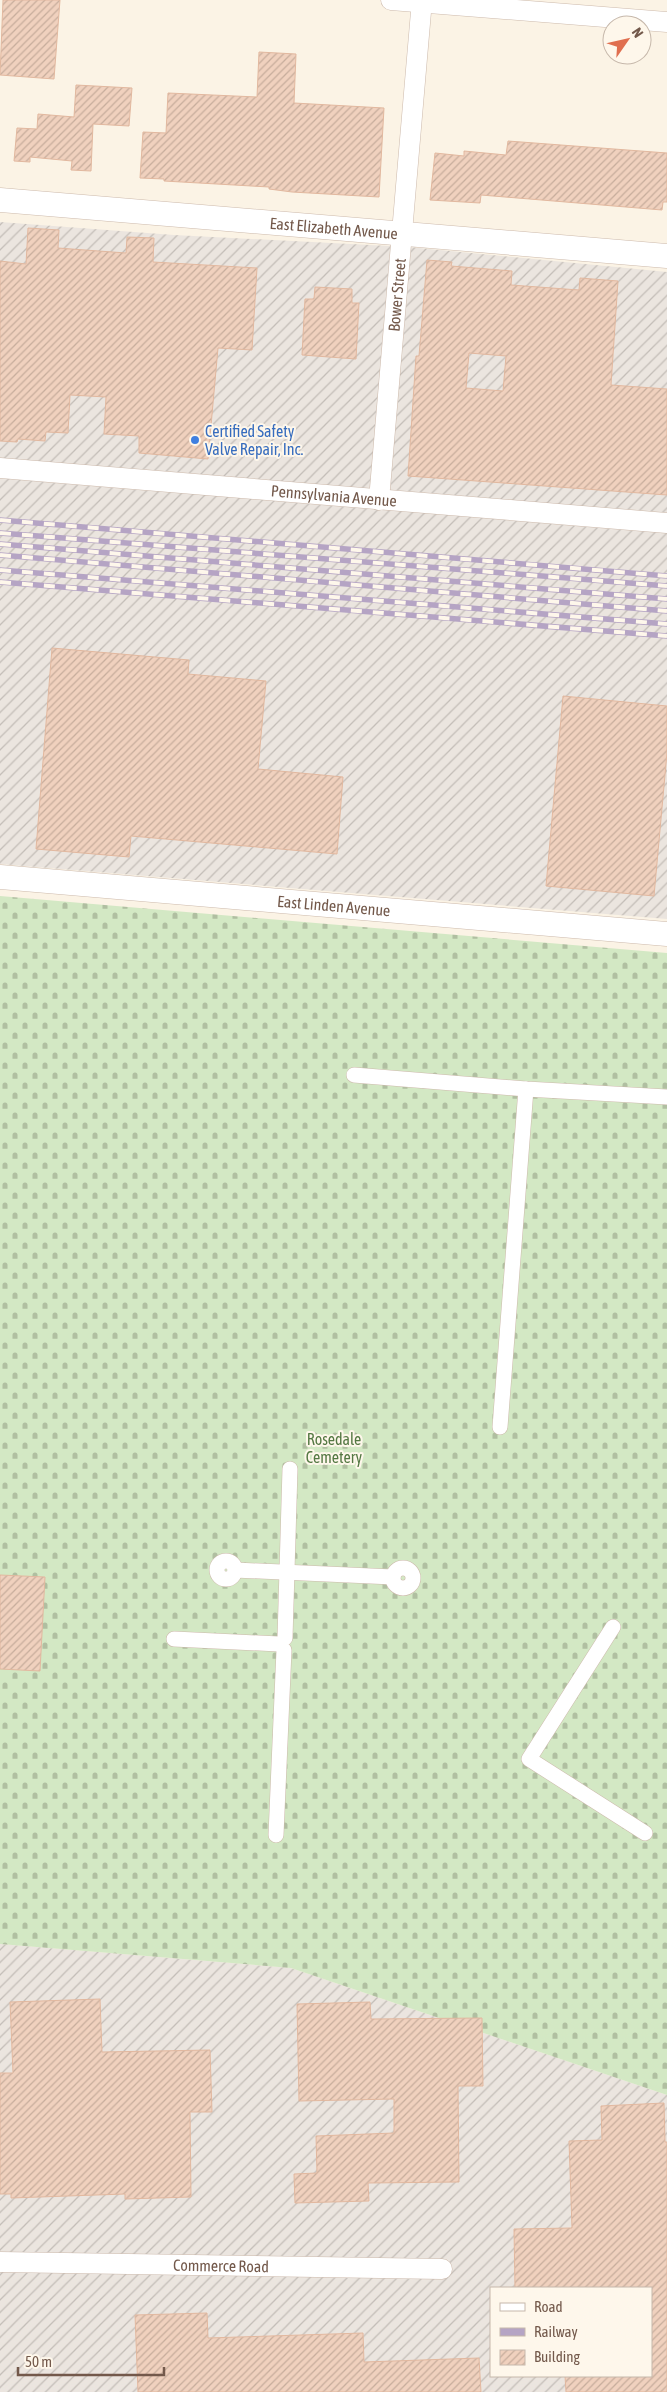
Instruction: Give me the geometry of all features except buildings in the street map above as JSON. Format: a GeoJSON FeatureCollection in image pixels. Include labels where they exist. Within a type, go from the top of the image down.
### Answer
{"type":"FeatureCollection","features":[{"type":"Feature","properties":{"kind":"street"},"geometry":{"type":"LineString","coordinates":[[392,0],[667,22]]}},
{"type":"Feature","properties":{"kind":"street","name":"Bower Street"},"geometry":{"type":"LineString","coordinates":[[379,500],[421,1]]}},
{"type":"Feature","properties":{"kind":"street","name":"East Elizabeth Avenue"},"geometry":{"type":"LineString","coordinates":[[0,200],[667,256]]}},
{"type":"Feature","properties":{"kind":"street","name":"Pennsylvania Avenue"},"geometry":{"type":"LineString","coordinates":[[0,468],[667,523]]}},
{"type":"Feature","properties":{"kind":"street","name":"East Linden Avenue"},"geometry":{"type":"LineString","coordinates":[[0,878],[667,934]]}},
{"type":"Feature","properties":{"kind":"street"},"geometry":{"type":"LineString","coordinates":[[354,1075],[526,1089],[667,1097]]}},
{"type":"Feature","properties":{"kind":"street"},"geometry":{"type":"LineString","coordinates":[[500,1427],[526,1089]]}},
{"type":"Feature","properties":{"kind":"street"},"geometry":{"type":"LineString","coordinates":[[276,1835],[290,1469]]}},
{"type":"Feature","properties":{"kind":"street"},"geometry":{"type":"LineString","coordinates":[[235,1570],[393,1577]]}},
{"type":"Feature","properties":{"kind":"street"},"geometry":{"type":"LineString","coordinates":[[612,1627],[529,1759],[645,1833]]}},
{"type":"Feature","properties":{"kind":"street"},"geometry":{"type":"LineString","coordinates":[[174,1640],[283,1644]]}},
{"type":"Feature","properties":{"kind":"street","name":"Commerce Road"},"geometry":{"type":"LineString","coordinates":[[0,2262],[442,2269]]}},
{"type":"Feature","properties":{"kind":"shaded area"},"geometry":{"type":"Polygon","coordinates":[[[0,222],[174,235],[409,247],[667,272],[667,919],[0,864],[0,222]]]}},
{"type":"Feature","properties":{"kind":"shaded area"},"geometry":{"type":"Polygon","coordinates":[[[0,1944],[291,1968],[667,2095],[667,2392],[0,2392],[0,1944]]]}},
{"type":"Feature","properties":{"kind":"green space","name":"Rosedale Cemetery"},"geometry":{"type":"Polygon","coordinates":[[[0,896],[667,953],[667,2095],[291,1968],[0,1944],[0,896]]]}},
{"type":"Feature","properties":{"kind":"railway"},"geometry":{"type":"LineString","coordinates":[[0,520],[667,576]]}},
{"type":"Feature","properties":{"kind":"railway"},"geometry":{"type":"LineString","coordinates":[[0,533],[667,586]]}},
{"type":"Feature","properties":{"kind":"railway"},"geometry":{"type":"LineString","coordinates":[[0,544],[667,599]]}},
{"type":"Feature","properties":{"kind":"railway"},"geometry":{"type":"LineString","coordinates":[[0,555],[667,611]]}},
{"type":"Feature","properties":{"kind":"railway"},"geometry":{"type":"LineString","coordinates":[[0,570],[667,624]]}},
{"type":"Feature","properties":{"kind":"railway"},"geometry":{"type":"LineString","coordinates":[[0,582],[667,636]]}},
{"type":"Feature","properties":{"kind":"place","name":"Certified Safety Valve Repair, Inc."},"geometry":{"type":"Point","coordinates":[195,440]}}]}
